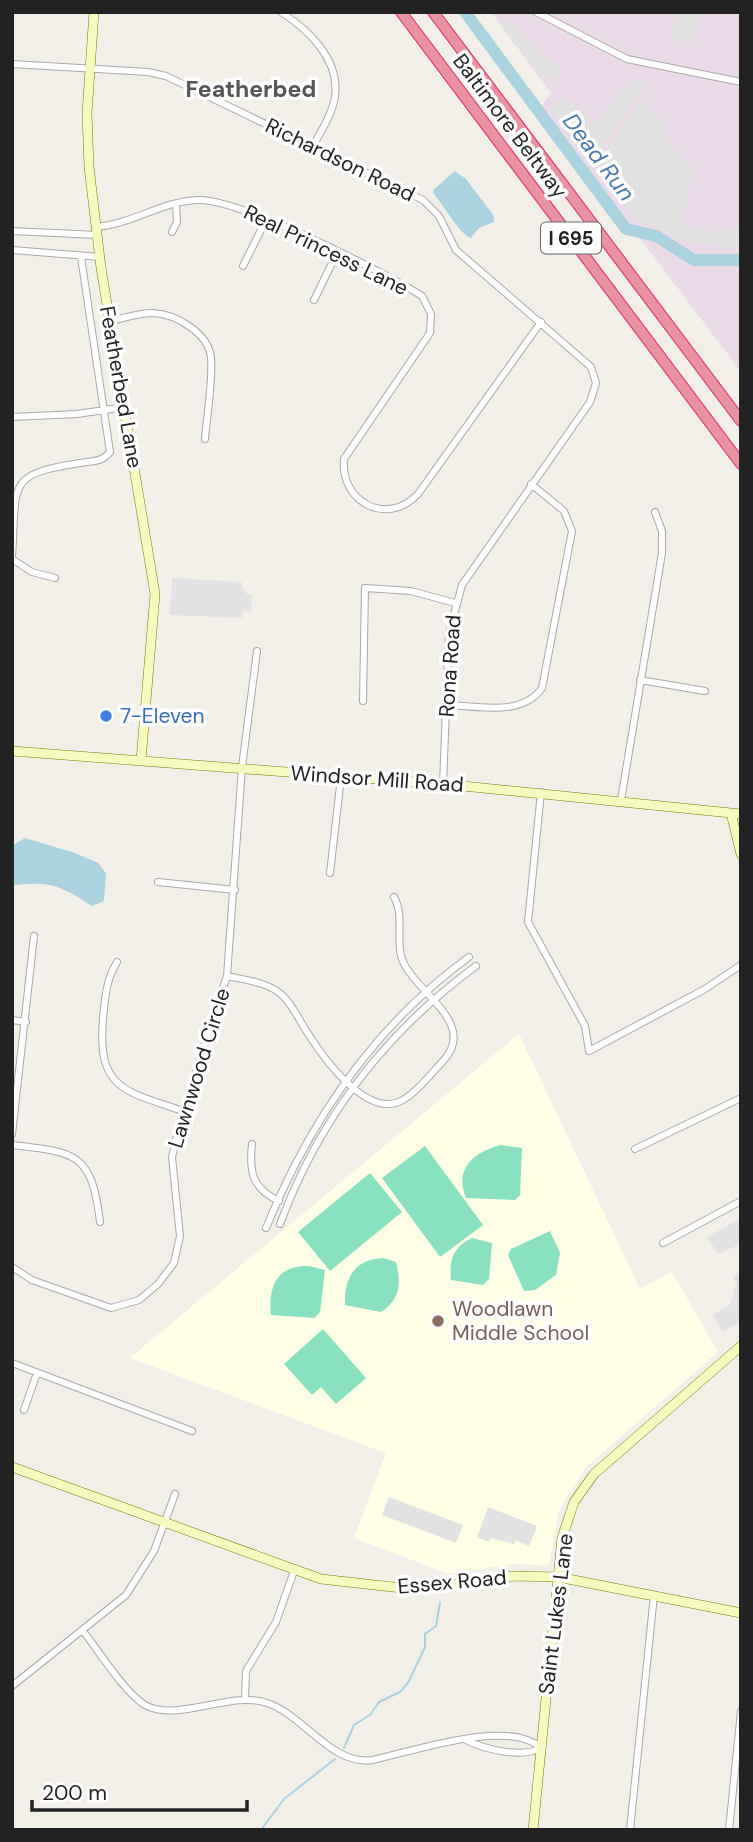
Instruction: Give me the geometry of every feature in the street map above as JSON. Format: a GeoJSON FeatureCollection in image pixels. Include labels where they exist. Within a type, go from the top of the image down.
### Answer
{"type":"FeatureCollection","features":[{"type":"Feature","properties":{"kind":"highway","name":"Baltimore Beltway"},"geometry":{"type":"LineString","coordinates":[[401,12],[741,464]]}},
{"type":"Feature","properties":{"kind":"highway","name":"Baltimore Beltway"},"geometry":{"type":"LineString","coordinates":[[433,12],[741,421]]}},
{"type":"Feature","properties":{"kind":"street","name":"Featherbed Lane"},"geometry":{"type":"LineString","coordinates":[[94,12],[87,134],[97,231],[155,594],[141,760]]}},
{"type":"Feature","properties":{"kind":"street"},"geometry":{"type":"LineString","coordinates":[[281,12],[312,37],[323,51],[334,74],[335,98],[313,146]]}},
{"type":"Feature","properties":{"kind":"street"},"geometry":{"type":"LineString","coordinates":[[536,12],[627,59],[741,82]]}},
{"type":"Feature","properties":{"kind":"street","name":"Richardson Road"},"geometry":{"type":"LineString","coordinates":[[12,64],[166,76],[430,205],[456,250],[586,360],[596,383],[590,402],[554,453]]}},
{"type":"Feature","properties":{"kind":"street","name":"Real Princess Lane"},"geometry":{"type":"LineString","coordinates":[[12,231],[97,231],[176,204],[214,201],[241,208],[422,296],[431,314],[432,324],[426,342],[344,459],[344,478],[348,487],[379,510],[402,507],[418,494],[541,323]]}},
{"type":"Feature","properties":{"kind":"street"},"geometry":{"type":"LineString","coordinates":[[172,232],[177,222],[176,204]]}},
{"type":"Feature","properties":{"kind":"street"},"geometry":{"type":"LineString","coordinates":[[243,266],[265,220]]}},
{"type":"Feature","properties":{"kind":"street"},"geometry":{"type":"LineString","coordinates":[[12,250],[100,257]]}},
{"type":"Feature","properties":{"kind":"street"},"geometry":{"type":"LineString","coordinates":[[314,300],[337,253]]}},
{"type":"Feature","properties":{"kind":"street"},"geometry":{"type":"LineString","coordinates":[[55,578],[32,572],[12,558],[16,499],[21,482],[41,469],[105,458],[111,447],[103,411],[81,257]]}},
{"type":"Feature","properties":{"kind":"street"},"geometry":{"type":"LineString","coordinates":[[110,321],[145,314],[165,315],[192,329],[205,342],[211,356],[205,439]]}},
{"type":"Feature","properties":{"kind":"street"},"geometry":{"type":"LineString","coordinates":[[12,417],[125,407]]}},
{"type":"Feature","properties":{"kind":"street","name":"Rona Road"},"geometry":{"type":"LineString","coordinates":[[443,784],[449,633],[455,603],[469,571],[554,453]]}},
{"type":"Feature","properties":{"kind":"street"},"geometry":{"type":"LineString","coordinates":[[447,705],[518,706],[533,699],[542,688],[572,531],[564,511],[531,484]]}},
{"type":"Feature","properties":{"kind":"street"},"geometry":{"type":"LineString","coordinates":[[621,800],[662,553],[662,531],[655,512]]}},
{"type":"Feature","properties":{"kind":"street"},"geometry":{"type":"LineString","coordinates":[[363,701],[366,588],[411,591],[455,603]]}},
{"type":"Feature","properties":{"kind":"street","name":"Lawnwood Circle"},"geometry":{"type":"LineString","coordinates":[[12,1267],[32,1280],[111,1308],[131,1305],[158,1284],[178,1251],[179,1221],[172,1171],[175,1141],[227,976],[242,767],[257,651]]}},
{"type":"Feature","properties":{"kind":"street"},"geometry":{"type":"LineString","coordinates":[[640,680],[705,691]]}},
{"type":"Feature","properties":{"kind":"street","name":"Windsor Mill Road"},"geometry":{"type":"LineString","coordinates":[[12,751],[541,792],[736,814]]}},
{"type":"Feature","properties":{"kind":"street"},"geometry":{"type":"LineString","coordinates":[[330,873],[341,777]]}},
{"type":"Feature","properties":{"kind":"street"},"geometry":{"type":"LineString","coordinates":[[541,792],[528,922],[585,1026],[589,1051],[705,989],[741,965]]}},
{"type":"Feature","properties":{"kind":"street"},"geometry":{"type":"LineString","coordinates":[[736,814],[741,854]]}},
{"type":"Feature","properties":{"kind":"street"},"geometry":{"type":"LineString","coordinates":[[158,882],[235,890]]}},
{"type":"Feature","properties":{"kind":"street"},"geometry":{"type":"LineString","coordinates":[[227,976],[266,985],[282,995],[321,1054],[353,1087],[379,1104],[395,1103],[408,1096],[445,1059],[453,1044],[453,1027],[403,960],[400,912],[394,897]]}},
{"type":"Feature","properties":{"kind":"street"},"geometry":{"type":"LineString","coordinates":[[12,1134],[34,936]]}},
{"type":"Feature","properties":{"kind":"street"},"geometry":{"type":"LineString","coordinates":[[267,1228],[314,1127],[345,1079],[383,1034],[425,992],[469,957]]}},
{"type":"Feature","properties":{"kind":"street"},"geometry":{"type":"LineString","coordinates":[[117,962],[106,987],[101,1045],[103,1062],[113,1078],[126,1091],[183,1111]]}},
{"type":"Feature","properties":{"kind":"street"},"geometry":{"type":"LineString","coordinates":[[280,1224],[322,1133],[353,1087],[390,1041],[432,999],[476,966]]}},
{"type":"Feature","properties":{"kind":"street"},"geometry":{"type":"LineString","coordinates":[[12,1020],[26,1022]]}},
{"type":"Feature","properties":{"kind":"street"},"geometry":{"type":"LineString","coordinates":[[635,1149],[741,1097]]}},
{"type":"Feature","properties":{"kind":"street"},"geometry":{"type":"LineString","coordinates":[[252,1144],[253,1179],[261,1191],[287,1204]]}},
{"type":"Feature","properties":{"kind":"street"},"geometry":{"type":"LineString","coordinates":[[12,1145],[59,1150],[83,1165],[93,1182],[100,1222]]}},
{"type":"Feature","properties":{"kind":"street"},"geometry":{"type":"LineString","coordinates":[[663,1243],[741,1201]]}},
{"type":"Feature","properties":{"kind":"street","name":"Saint Lukes Lane"},"geometry":{"type":"LineString","coordinates":[[533,1830],[558,1577],[569,1514],[582,1489],[605,1464],[741,1346]]}},
{"type":"Feature","properties":{"kind":"street"},"geometry":{"type":"LineString","coordinates":[[12,1363],[192,1431]]}},
{"type":"Feature","properties":{"kind":"street"},"geometry":{"type":"LineString","coordinates":[[24,1410],[37,1373]]}},
{"type":"Feature","properties":{"kind":"street","name":"Essex Road"},"geometry":{"type":"LineString","coordinates":[[12,1467],[294,1572],[348,1585],[402,1588],[447,1586],[513,1576],[558,1577],[741,1613]]}},
{"type":"Feature","properties":{"kind":"street"},"geometry":{"type":"LineString","coordinates":[[12,1686],[111,1608],[136,1582],[154,1551],[175,1494]]}},
{"type":"Feature","properties":{"kind":"street"},"geometry":{"type":"LineString","coordinates":[[245,1700],[246,1671],[276,1622],[294,1572]]}},
{"type":"Feature","properties":{"kind":"street"},"geometry":{"type":"LineString","coordinates":[[630,1830],[654,1595]]}},
{"type":"Feature","properties":{"kind":"street"},"geometry":{"type":"LineString","coordinates":[[83,1631],[133,1694],[146,1705],[167,1709],[245,1700],[266,1702],[340,1752],[357,1760],[373,1760],[481,1735],[532,1739],[541,1748],[531,1753],[480,1747],[466,1740]]}},
{"type":"Feature","properties":{"kind":"street"},"geometry":{"type":"LineString","coordinates":[[729,1830],[741,1711]]}},
{"type":"Feature","properties":{"kind":"shaded area"},"geometry":{"type":"Polygon","coordinates":[[[491,12],[741,12],[741,372],[541,107],[551,93],[491,12]]]}},
{"type":"Feature","properties":{"kind":"shaded area"},"geometry":{"type":"Polygon","coordinates":[[[678,12],[702,12],[693,44],[671,38],[678,12]]]}},
{"type":"Feature","properties":{"kind":"shaded area"},"geometry":{"type":"Polygon","coordinates":[[[506,21],[515,23],[536,50],[555,63],[562,73],[551,81],[547,76],[543,79],[501,25],[506,21]]]}},
{"type":"Feature","properties":{"kind":"shaded area"},"geometry":{"type":"Polygon","coordinates":[[[636,79],[646,86],[597,155],[582,144],[587,137],[550,112],[561,97],[598,122],[621,89],[626,92],[636,79]]]}},
{"type":"Feature","properties":{"kind":"shaded area"},"geometry":{"type":"Polygon","coordinates":[[[641,101],[656,112],[667,128],[662,132],[687,165],[693,166],[682,226],[722,233],[723,227],[741,230],[741,250],[679,239],[638,220],[599,167],[599,159],[641,101]]]}},
{"type":"Feature","properties":{"kind":"shaded area"},"geometry":{"type":"Polygon","coordinates":[[[172,578],[242,582],[242,588],[252,595],[251,612],[243,611],[242,618],[170,615],[172,578]]]}},
{"type":"Feature","properties":{"kind":"shaded area","name":"Woodlawn Middle School"},"geometry":{"type":"Polygon","coordinates":[[[519,1034],[640,1289],[672,1272],[718,1352],[586,1467],[559,1510],[549,1565],[513,1564],[449,1574],[354,1538],[386,1453],[130,1358],[519,1034]]]}},
{"type":"Feature","properties":{"kind":"shaded area"},"geometry":{"type":"Polygon","coordinates":[[[741,1218],[741,1244],[718,1254],[707,1237],[741,1218]]]}},
{"type":"Feature","properties":{"kind":"shaded area"},"geometry":{"type":"Polygon","coordinates":[[[741,1272],[741,1322],[722,1332],[713,1315],[730,1305],[736,1283],[733,1277],[741,1272]]]}},
{"type":"Feature","properties":{"kind":"shaded area"},"geometry":{"type":"Polygon","coordinates":[[[389,1497],[463,1525],[456,1543],[382,1515],[389,1497]]]}},
{"type":"Feature","properties":{"kind":"shaded area"},"geometry":{"type":"Polygon","coordinates":[[[488,1507],[537,1526],[529,1546],[515,1540],[514,1544],[491,1538],[489,1542],[477,1537],[488,1507]]]}},
{"type":"Feature","properties":{"kind":"green space"},"geometry":{"type":"Polygon","coordinates":[[[501,1145],[522,1148],[520,1195],[515,1200],[466,1198],[463,1178],[469,1163],[482,1152],[501,1145]]]}},
{"type":"Feature","properties":{"kind":"green space"},"geometry":{"type":"Polygon","coordinates":[[[425,1146],[483,1225],[440,1257],[382,1178],[425,1146]]]}},
{"type":"Feature","properties":{"kind":"green space"},"geometry":{"type":"Polygon","coordinates":[[[370,1173],[402,1212],[330,1271],[298,1232],[370,1173]]]}},
{"type":"Feature","properties":{"kind":"green space"},"geometry":{"type":"Polygon","coordinates":[[[550,1231],[560,1253],[556,1275],[535,1290],[524,1291],[508,1255],[511,1249],[550,1231]]]}},
{"type":"Feature","properties":{"kind":"green space"},"geometry":{"type":"Polygon","coordinates":[[[472,1238],[492,1243],[489,1279],[483,1285],[451,1280],[451,1266],[456,1250],[472,1238]]]}},
{"type":"Feature","properties":{"kind":"green space"},"geometry":{"type":"Polygon","coordinates":[[[383,1258],[396,1262],[398,1269],[398,1290],[388,1307],[381,1312],[345,1305],[347,1286],[353,1272],[365,1262],[383,1258]]]}},
{"type":"Feature","properties":{"kind":"green space"},"geometry":{"type":"Polygon","coordinates":[[[309,1266],[325,1270],[320,1312],[314,1318],[271,1315],[271,1295],[277,1279],[289,1269],[309,1266]]]}},
{"type":"Feature","properties":{"kind":"green space"},"geometry":{"type":"Polygon","coordinates":[[[323,1329],[366,1378],[336,1404],[321,1387],[312,1395],[284,1364],[323,1329]]]}},
{"type":"Feature","properties":{"kind":"water"},"geometry":{"type":"Polygon","coordinates":[[[455,171],[466,179],[494,216],[494,222],[479,228],[471,238],[457,226],[433,193],[433,190],[455,171]]]}},
{"type":"Feature","properties":{"kind":"water"},"geometry":{"type":"Polygon","coordinates":[[[25,838],[98,863],[106,873],[104,901],[92,906],[56,886],[15,885],[12,882],[13,845],[25,838]]]}},
{"type":"Feature","properties":{"kind":"waterway","name":"Dead Run"},"geometry":{"type":"LineString","coordinates":[[465,12],[626,229],[656,236],[694,260],[741,260]]}},
{"type":"Feature","properties":{"kind":"waterway"},"geometry":{"type":"LineString","coordinates":[[344,1748],[354,1725],[370,1715],[379,1702],[400,1692],[408,1683],[425,1647],[425,1634],[436,1626],[440,1602]]}},
{"type":"Feature","properties":{"kind":"waterway"},"geometry":{"type":"LineString","coordinates":[[261,1830],[284,1799],[335,1759]]}},
{"type":"Feature","properties":{"kind":"place","name":"7-Eleven"},"geometry":{"type":"Point","coordinates":[106,716]}},
{"type":"Feature","properties":{"kind":"place","name":"Woodlawn Middle School"},"geometry":{"type":"Point","coordinates":[438,1321]}},
{"type":"Feature","properties":{"kind":"district","name":"Featherbed"},"geometry":{"type":"Point","coordinates":[251,89]}}]}
